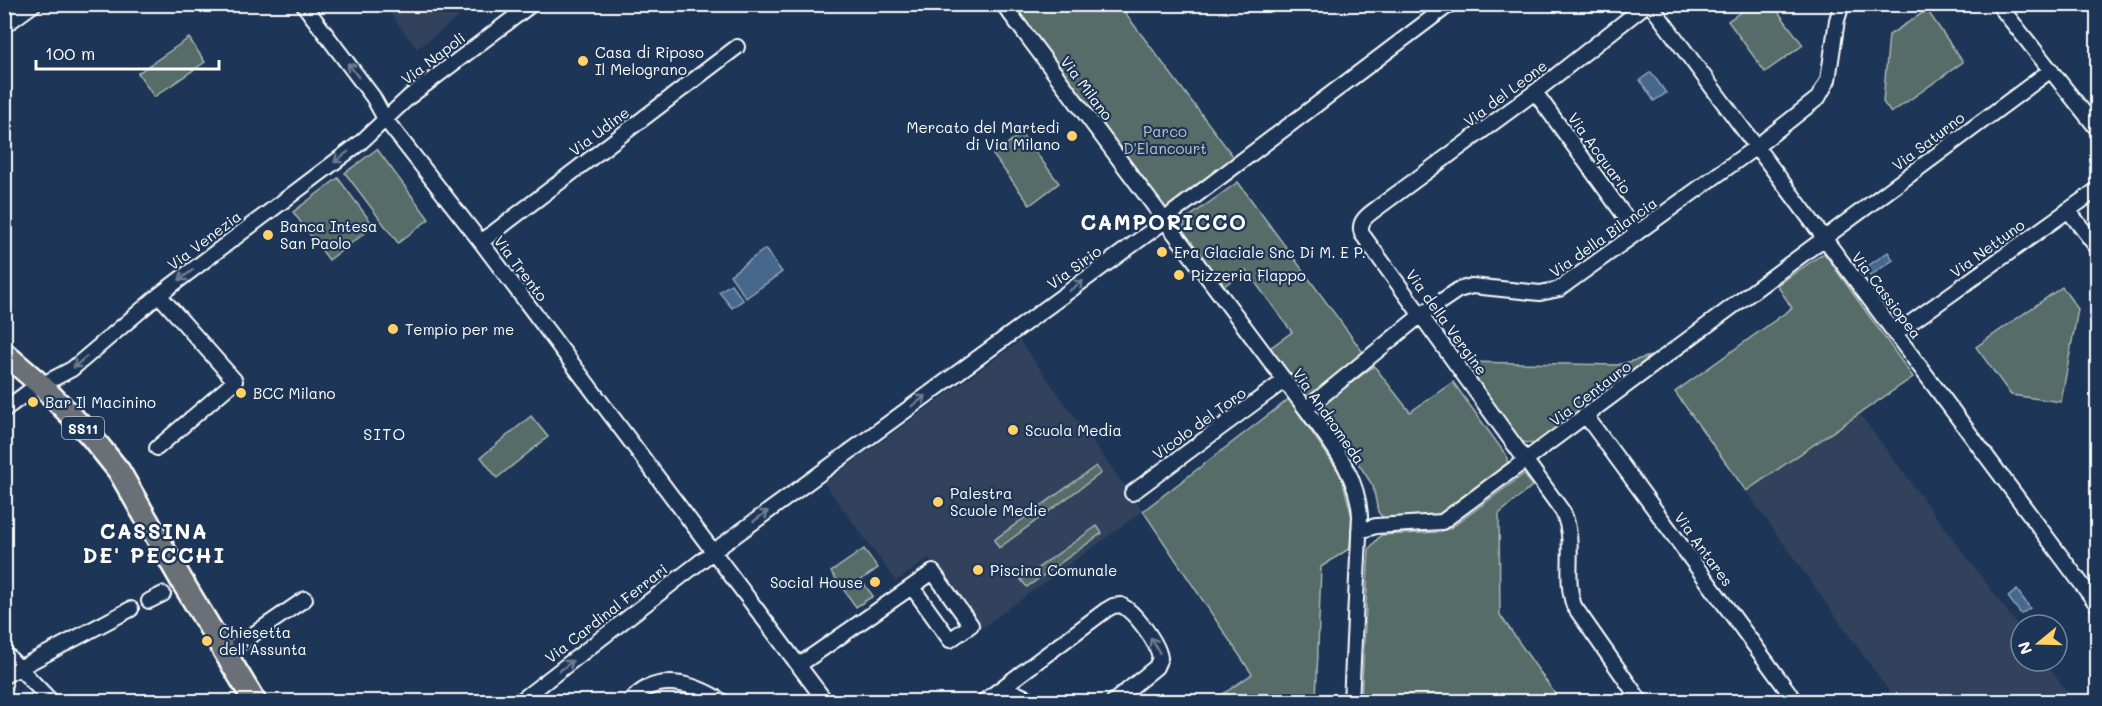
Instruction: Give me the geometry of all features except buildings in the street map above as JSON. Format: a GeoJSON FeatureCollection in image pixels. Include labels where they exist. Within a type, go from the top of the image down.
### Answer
{"type":"FeatureCollection","features":[{"type":"Feature","properties":{"kind":"main road","name":"SS11"},"geometry":{"type":"LineString","coordinates":[[4,353],[41,385],[93,438],[119,471],[173,589],[226,653],[255,702]]}},
{"type":"Feature","properties":{"kind":"street"},"geometry":{"type":"LineString","coordinates":[[4,26],[34,4]]}},
{"type":"Feature","properties":{"kind":"street","name":"Via Trento"},"geometry":{"type":"LineString","coordinates":[[303,4],[373,98],[385,119],[714,550],[826,702]]}},
{"type":"Feature","properties":{"kind":"street","name":"Via Napoli"},"geometry":{"type":"LineString","coordinates":[[385,119],[409,97],[532,4]]}},
{"type":"Feature","properties":{"kind":"street","name":"Via Milano"},"geometry":{"type":"LineString","coordinates":[[1003,4],[1165,221]]}},
{"type":"Feature","properties":{"kind":"street","name":"Via Sirio"},"geometry":{"type":"LineString","coordinates":[[714,550],[1165,221],[1450,4]]}},
{"type":"Feature","properties":{"kind":"street","name":"Via del Leone"},"geometry":{"type":"LineString","coordinates":[[1380,206],[1535,92],[1648,4]]}},
{"type":"Feature","properties":{"kind":"street","name":"Via Cassiopea"},"geometry":{"type":"LineString","coordinates":[[1648,4],[2097,606]]}},
{"type":"Feature","properties":{"kind":"street","name":"Via della Bilancia"},"geometry":{"type":"LineString","coordinates":[[1306,409],[1421,315],[1453,292],[1467,287],[1536,293],[1554,291],[1756,147],[1812,104],[1823,92],[1830,75],[1837,20],[1842,4]]}},
{"type":"Feature","properties":{"kind":"street"},"geometry":{"type":"LineString","coordinates":[[1998,4],[2097,130]]}},
{"type":"Feature","properties":{"kind":"street","name":"Via Udine"},"geometry":{"type":"LineString","coordinates":[[481,242],[737,47]]}},
{"type":"Feature","properties":{"kind":"street","name":"Via Saturno"},"geometry":{"type":"LineString","coordinates":[[1825,239],[2051,70]]}},
{"type":"Feature","properties":{"kind":"street","name":"Via Acquario"},"geometry":{"type":"LineString","coordinates":[[1535,92],[1637,233]]}},
{"type":"Feature","properties":{"kind":"street","name":"Via Venezia"},"geometry":{"type":"LineString","coordinates":[[4,410],[23,395],[72,369],[159,295],[360,142],[385,119]]}},
{"type":"Feature","properties":{"kind":"street","name":"Via Nettuno"},"geometry":{"type":"LineString","coordinates":[[1895,334],[2097,189]]}},
{"type":"Feature","properties":{"kind":"street","name":"Via della Vergine"},"geometry":{"type":"LineString","coordinates":[[1380,206],[1362,221],[1361,232],[1561,508],[1569,526],[1571,541],[1569,589],[1574,606],[1641,702]]}},
{"type":"Feature","properties":{"kind":"street"},"geometry":{"type":"LineString","coordinates":[[2068,210],[2097,249]]}},
{"type":"Feature","properties":{"kind":"street","name":"Via Andromeda"},"geometry":{"type":"LineString","coordinates":[[1165,221],[1285,380],[1351,476],[1359,501],[1351,702]]}},
{"type":"Feature","properties":{"kind":"street","name":"Via Centauro"},"geometry":{"type":"LineString","coordinates":[[1359,531],[1377,526],[1442,522],[1825,239]]}},
{"type":"Feature","properties":{"kind":"street"},"geometry":{"type":"LineString","coordinates":[[157,448],[235,381],[159,295]]}},
{"type":"Feature","properties":{"kind":"street","name":"Vicolo del Toro"},"geometry":{"type":"LineString","coordinates":[[1132,493],[1285,380]]}},
{"type":"Feature","properties":{"kind":"street","name":"Via Antares"},"geometry":{"type":"LineString","coordinates":[[1586,416],[1796,702]]}},
{"type":"Feature","properties":{"kind":"street","name":"Via Cardinal Ferrari"},"geometry":{"type":"LineString","coordinates":[[519,702],[714,550]]}},
{"type":"Feature","properties":{"kind":"street"},"geometry":{"type":"LineString","coordinates":[[799,665],[933,572],[970,625],[950,640],[912,587]]}},
{"type":"Feature","properties":{"kind":"street"},"geometry":{"type":"LineString","coordinates":[[149,601],[173,589]]}},
{"type":"Feature","properties":{"kind":"street"},"geometry":{"type":"LineString","coordinates":[[226,653],[305,599]]}},
{"type":"Feature","properties":{"kind":"street"},"geometry":{"type":"LineString","coordinates":[[983,702],[1106,610],[1121,605],[1132,613],[1148,634],[1158,649],[1160,658],[1156,667],[1113,702]]}},
{"type":"Feature","properties":{"kind":"street"},"geometry":{"type":"LineString","coordinates":[[4,676],[131,609]]}},
{"type":"Feature","properties":{"kind":"street"},"geometry":{"type":"LineString","coordinates":[[4,652],[52,702]]}},
{"type":"Feature","properties":{"kind":"street"},"geometry":{"type":"LineString","coordinates":[[630,702],[647,687],[674,683],[693,686],[723,702]]}},
{"type":"Feature","properties":{"kind":"street"},"geometry":{"type":"LineString","coordinates":[[1003,687],[1035,702]]}},
{"type":"Feature","properties":{"kind":"shaded area"},"geometry":{"type":"Polygon","coordinates":[[[384,5],[474,5],[417,49],[384,5]]]}},
{"type":"Feature","properties":{"kind":"shaded area"},"geometry":{"type":"Polygon","coordinates":[[[1651,72],[1666,93],[1654,101],[1640,80],[1651,72]]]}},
{"type":"Feature","properties":{"kind":"shaded area"},"geometry":{"type":"Polygon","coordinates":[[[765,249],[782,272],[746,298],[730,275],[765,249]]]}},
{"type":"Feature","properties":{"kind":"shaded area"},"geometry":{"type":"Polygon","coordinates":[[[1888,252],[1893,260],[1870,276],[1865,268],[1888,252]]]}},
{"type":"Feature","properties":{"kind":"shaded area"},"geometry":{"type":"Polygon","coordinates":[[[731,284],[743,300],[732,308],[719,292],[731,284]]]}},
{"type":"Feature","properties":{"kind":"shaded area"},"geometry":{"type":"Polygon","coordinates":[[[1020,341],[1143,511],[980,629],[929,558],[896,581],[824,483],[1020,341]]]}},
{"type":"Feature","properties":{"kind":"shaded area"},"geometry":{"type":"Polygon","coordinates":[[[1859,413],[2009,614],[2009,673],[2053,673],[2074,701],[1896,701],[1746,491],[1859,413]]]}},
{"type":"Feature","properties":{"kind":"shaded area"},"geometry":{"type":"Polygon","coordinates":[[[2017,590],[2030,608],[2020,613],[2008,597],[2017,590]]]}},
{"type":"Feature","properties":{"kind":"green space"},"geometry":{"type":"Polygon","coordinates":[[[1752,4],[1773,5],[1803,45],[1765,72],[1728,21],[1752,4]]]}},
{"type":"Feature","properties":{"kind":"green space","name":"Parco D'Elancourt"},"geometry":{"type":"Polygon","coordinates":[[[1014,5],[1119,5],[1236,160],[1164,216],[1014,5]]]}},
{"type":"Feature","properties":{"kind":"green space"},"geometry":{"type":"Polygon","coordinates":[[[1927,10],[1963,62],[1891,113],[1883,102],[1889,35],[1927,10]]]}},
{"type":"Feature","properties":{"kind":"green space"},"geometry":{"type":"Polygon","coordinates":[[[189,38],[205,62],[154,97],[138,73],[189,38]]]}},
{"type":"Feature","properties":{"kind":"green space"},"geometry":{"type":"Polygon","coordinates":[[[1021,133],[1059,183],[1030,205],[993,155],[1021,133]]]}},
{"type":"Feature","properties":{"kind":"green space"},"geometry":{"type":"Polygon","coordinates":[[[377,149],[429,219],[398,243],[345,173],[377,149]]]}},
{"type":"Feature","properties":{"kind":"green space"},"geometry":{"type":"Polygon","coordinates":[[[338,178],[374,226],[329,260],[293,212],[338,178]]]}},
{"type":"Feature","properties":{"kind":"green space"},"geometry":{"type":"Polygon","coordinates":[[[1238,182],[1365,355],[1308,399],[1270,348],[1292,332],[1246,270],[1224,286],[1183,231],[1185,220],[1238,182]]]}},
{"type":"Feature","properties":{"kind":"green space"},"geometry":{"type":"Polygon","coordinates":[[[1824,253],[1913,377],[1746,491],[1675,392],[1792,308],[1777,285],[1824,253]]]}},
{"type":"Feature","properties":{"kind":"green space"},"geometry":{"type":"Polygon","coordinates":[[[2062,287],[2078,309],[2061,402],[2011,395],[1976,347],[2062,287]]]}},
{"type":"Feature","properties":{"kind":"green space"},"geometry":{"type":"Polygon","coordinates":[[[1651,356],[1537,445],[1519,441],[1464,362],[1617,365],[1651,356]]]}},
{"type":"Feature","properties":{"kind":"green space"},"geometry":{"type":"Polygon","coordinates":[[[1374,366],[1410,412],[1453,382],[1506,455],[1508,464],[1437,517],[1385,520],[1378,512],[1373,486],[1321,406],[1374,366]]]}},
{"type":"Feature","properties":{"kind":"green space"},"geometry":{"type":"Polygon","coordinates":[[[1289,399],[1341,475],[1352,517],[1350,548],[1321,567],[1316,701],[1213,701],[1252,674],[1143,511],[1289,399]]]}},
{"type":"Feature","properties":{"kind":"green space"},"geometry":{"type":"Polygon","coordinates":[[[531,416],[548,437],[497,478],[481,457],[531,416]]]}},
{"type":"Feature","properties":{"kind":"green space"},"geometry":{"type":"Polygon","coordinates":[[[1096,466],[1101,473],[999,548],[994,540],[1096,466]]]}},
{"type":"Feature","properties":{"kind":"green space"},"geometry":{"type":"Polygon","coordinates":[[[1524,474],[1532,486],[1499,514],[1500,615],[1560,701],[1361,701],[1369,549],[1381,535],[1439,532],[1452,527],[1524,474]]]}},
{"type":"Feature","properties":{"kind":"green space"},"geometry":{"type":"Polygon","coordinates":[[[1097,526],[1102,533],[1027,587],[1021,580],[1097,526]]]}},
{"type":"Feature","properties":{"kind":"green space"},"geometry":{"type":"Polygon","coordinates":[[[864,549],[878,568],[861,580],[873,596],[856,607],[831,572],[864,549]]]}},
{"type":"Feature","properties":{"kind":"place","name":"Casa di Riposo Il Melograno"},"geometry":{"type":"Point","coordinates":[583,61]}},
{"type":"Feature","properties":{"kind":"place","name":"Mercato del Martedì di Via Milano"},"geometry":{"type":"Point","coordinates":[1072,136]}},
{"type":"Feature","properties":{"kind":"place","name":"Banca Intesa San Paolo"},"geometry":{"type":"Point","coordinates":[268,235]}},
{"type":"Feature","properties":{"kind":"place","name":"Era Glaciale Snc Di M. E P."},"geometry":{"type":"Point","coordinates":[1162,252]}},
{"type":"Feature","properties":{"kind":"place","name":"Pizzeria Flappo"},"geometry":{"type":"Point","coordinates":[1179,275]}},
{"type":"Feature","properties":{"kind":"place","name":"Tempio per me"},"geometry":{"type":"Point","coordinates":[393,329]}},
{"type":"Feature","properties":{"kind":"place","name":"BCC Milano"},"geometry":{"type":"Point","coordinates":[241,393]}},
{"type":"Feature","properties":{"kind":"place","name":"Bar Il Macinino"},"geometry":{"type":"Point","coordinates":[33,402]}},
{"type":"Feature","properties":{"kind":"place","name":"Scuola Media"},"geometry":{"type":"Point","coordinates":[1013,430]}},
{"type":"Feature","properties":{"kind":"place","name":"Palestra Scuole Medie"},"geometry":{"type":"Point","coordinates":[938,502]}},
{"type":"Feature","properties":{"kind":"place","name":"Piscina Comunale"},"geometry":{"type":"Point","coordinates":[978,570]}},
{"type":"Feature","properties":{"kind":"place","name":"Social House"},"geometry":{"type":"Point","coordinates":[875,582]}},
{"type":"Feature","properties":{"kind":"place","name":"Chiesetta dell’Assunta"},"geometry":{"type":"Point","coordinates":[207,641]}},
{"type":"Feature","properties":{"kind":"district","name":"CAMPORICCO"},"geometry":{"type":"Point","coordinates":[1164,221]}},
{"type":"Feature","properties":{"kind":"district","name":"SITO"},"geometry":{"type":"Point","coordinates":[385,433]}},
{"type":"Feature","properties":{"kind":"district","name":"CASSINA DE' PECCHI"},"geometry":{"type":"Point","coordinates":[154,542]}}]}
